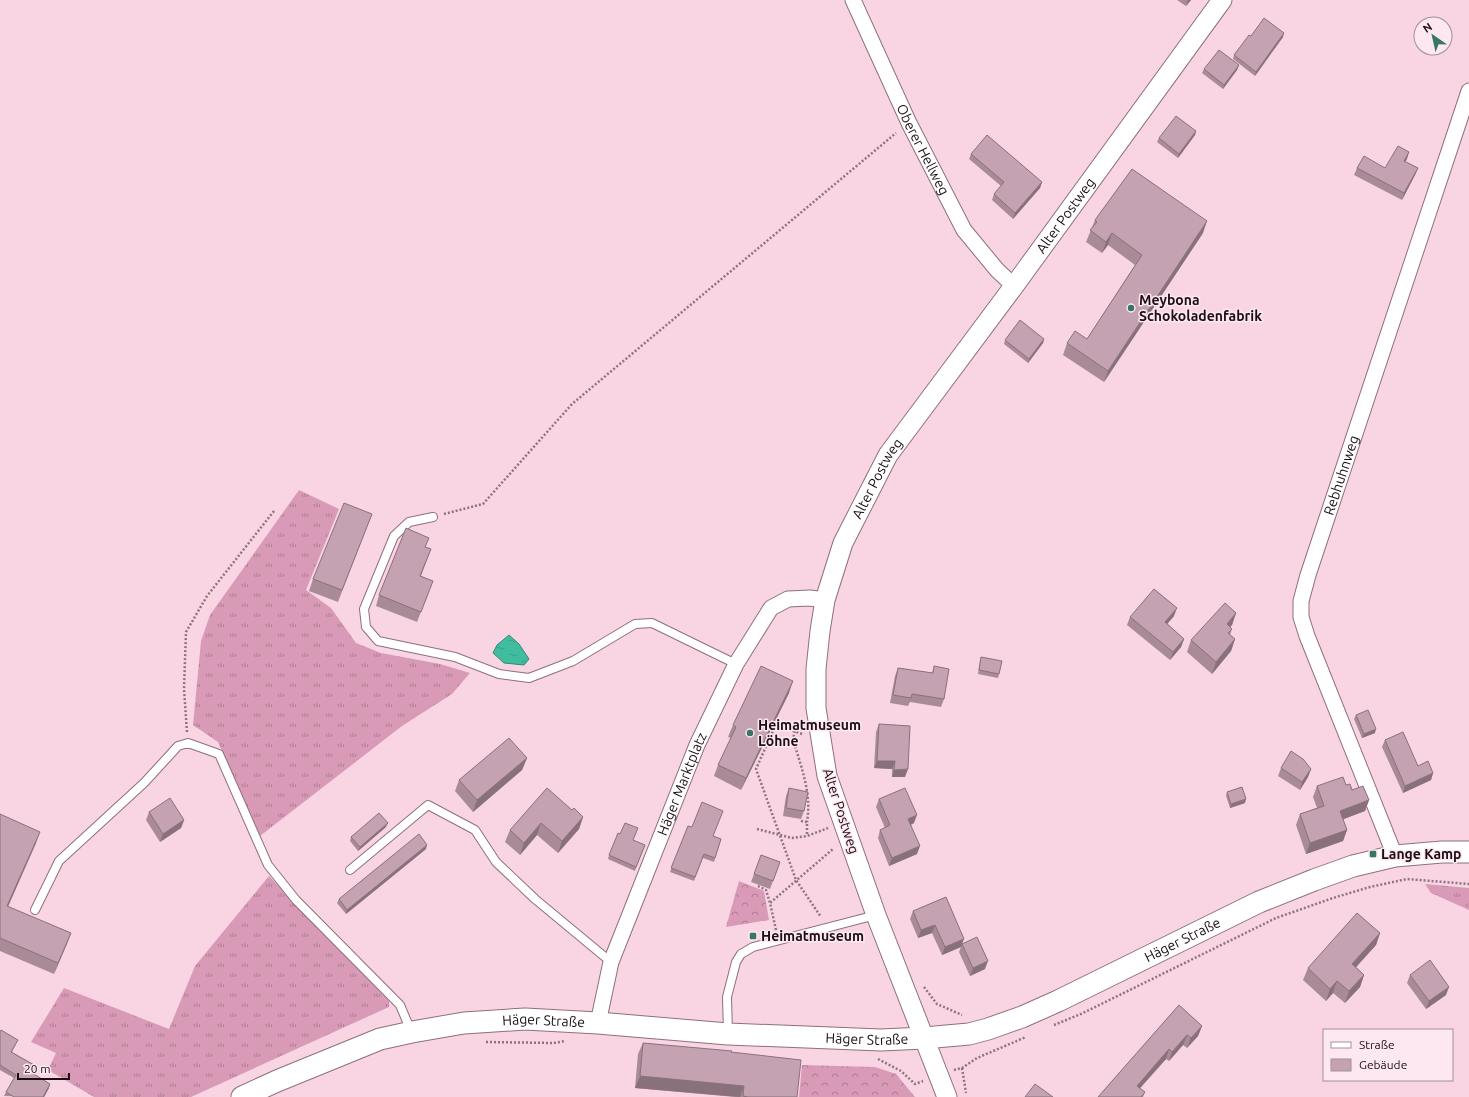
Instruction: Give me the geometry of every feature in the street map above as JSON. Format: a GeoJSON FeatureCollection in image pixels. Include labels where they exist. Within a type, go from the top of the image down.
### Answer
{"type":"FeatureCollection","features":[{"type":"Feature","properties":{"kind":"main road","name":"Häger Straße"},"geometry":{"type":"LineString","coordinates":[[242,1097],[380,1039],[464,1023],[525,1019],[598,1023],[728,1034],[881,1040],[969,1034],[988,1029],[1058,1001],[1259,902],[1314,880],[1353,866],[1395,856],[1442,852],[1469,852]]}},
{"type":"Feature","properties":{"kind":"street","name":"Oberer Hellweg"},"geometry":{"type":"LineString","coordinates":[[853,0],[909,123],[964,230],[996,270],[1014,286]]}},
{"type":"Feature","properties":{"kind":"street","name":"Alter Postweg"},"geometry":{"type":"LineString","coordinates":[[947,1097],[876,915],[827,776],[816,708],[816,669],[820,631],[826,600],[843,543],[888,456],[1222,0]]}},
{"type":"Feature","properties":{"kind":"street","name":"Rebhuhnweg"},"geometry":{"type":"LineString","coordinates":[[1395,856],[1307,636],[1301,616],[1301,601],[1313,560],[1469,91]]}},
{"type":"Feature","properties":{"kind":"street","name":"Häger Marktplatz"},"geometry":{"type":"LineString","coordinates":[[598,1023],[611,962],[697,745],[736,664],[771,608],[788,599],[810,598],[826,600]]}},
{"type":"Feature","properties":{"kind":"lane"},"geometry":{"type":"LineString","coordinates":[[433,517],[409,522],[394,536],[364,608],[366,627],[378,641],[455,657],[499,674],[529,678],[573,661],[635,624],[652,623],[736,664]]}},
{"type":"Feature","properties":{"kind":"lane"},"geometry":{"type":"LineString","coordinates":[[35,910],[59,861],[144,783],[178,746],[188,742],[218,754],[268,865],[296,900],[400,1005],[412,1032]]}},
{"type":"Feature","properties":{"kind":"lane"},"geometry":{"type":"LineString","coordinates":[[350,870],[428,805],[475,830],[496,862],[501,867],[534,899],[611,962]]}},
{"type":"Feature","properties":{"kind":"lane"},"geometry":{"type":"LineString","coordinates":[[728,1034],[727,997],[736,962],[741,954],[753,947],[876,915]]}},
{"type":"Feature","properties":{"kind":"path"},"geometry":{"type":"LineString","coordinates":[[433,517],[483,504],[572,404],[909,123]]}},
{"type":"Feature","properties":{"kind":"path"},"geometry":{"type":"LineString","coordinates":[[188,742],[184,689],[186,632],[207,596],[274,511]]}},
{"type":"Feature","properties":{"kind":"path"},"geometry":{"type":"LineString","coordinates":[[820,731],[803,734],[776,724],[756,769],[796,880],[822,918],[825,928]]}},
{"type":"Feature","properties":{"kind":"path"},"geometry":{"type":"LineString","coordinates":[[795,731],[793,739],[808,790],[810,809],[807,822],[807,836]]}},
{"type":"Feature","properties":{"kind":"path"},"geometry":{"type":"LineString","coordinates":[[801,821],[807,822]]}},
{"type":"Feature","properties":{"kind":"path"},"geometry":{"type":"LineString","coordinates":[[757,829],[792,838],[807,836],[843,822]]}},
{"type":"Feature","properties":{"kind":"path"},"geometry":{"type":"LineString","coordinates":[[770,903],[835,847],[850,840]]}},
{"type":"Feature","properties":{"kind":"path"},"geometry":{"type":"LineString","coordinates":[[1053,1026],[1081,1014],[1276,918],[1326,900],[1370,887],[1407,879],[1469,884]]}},
{"type":"Feature","properties":{"kind":"path"},"geometry":{"type":"LineString","coordinates":[[758,886],[766,890],[779,940]]}},
{"type":"Feature","properties":{"kind":"path"},"geometry":{"type":"LineString","coordinates":[[924,986],[937,1004],[962,1015],[977,1058]]}},
{"type":"Feature","properties":{"kind":"path"},"geometry":{"type":"LineString","coordinates":[[876,1058],[901,1071],[915,1084],[962,1068],[977,1058],[1033,1034]]}},
{"type":"Feature","properties":{"kind":"path"},"geometry":{"type":"LineString","coordinates":[[483,1042],[554,1043],[566,1041]]}},
{"type":"Feature","properties":{"kind":"path"},"geometry":{"type":"LineString","coordinates":[[962,1068],[966,1097]]}},
{"type":"Feature","properties":{"kind":"green space"},"geometry":{"type":"Polygon","coordinates":[[[299,490],[339,509],[306,590],[331,608],[356,643],[381,653],[440,664],[470,673],[452,694],[402,726],[260,836],[218,742],[193,725],[201,641],[210,615],[299,490]]]}},
{"type":"Feature","properties":{"kind":"green space"},"geometry":{"type":"Polygon","coordinates":[[[269,876],[389,1001],[389,1007],[191,1097],[94,1097],[48,1070],[56,1053],[31,1042],[64,988],[169,1029],[195,966],[269,876]]]}},
{"type":"Feature","properties":{"kind":"green space"},"geometry":{"type":"Polygon","coordinates":[[[739,881],[764,891],[769,920],[726,927],[739,881]]]}},
{"type":"Feature","properties":{"kind":"green space"},"geometry":{"type":"Polygon","coordinates":[[[1425,884],[1469,888],[1469,910],[1431,893],[1425,884]]]}},
{"type":"Feature","properties":{"kind":"green space"},"geometry":{"type":"Polygon","coordinates":[[[802,1065],[875,1067],[896,1074],[915,1097],[799,1097],[802,1065]]]}},
{"type":"Feature","properties":{"kind":"water"},"geometry":{"type":"Polygon","coordinates":[[[509,635],[519,644],[529,659],[524,665],[504,663],[493,653],[497,645],[509,635]]]}},
{"type":"Feature","properties":{"kind":"building"},"geometry":{"type":"Polygon","coordinates":[[[1264,18],[1284,33],[1256,72],[1234,55],[1249,35],[1251,36],[1264,18]]]}},
{"type":"Feature","properties":{"kind":"building"},"geometry":{"type":"Polygon","coordinates":[[[1219,50],[1239,65],[1224,85],[1204,69],[1219,50]]]}},
{"type":"Feature","properties":{"kind":"building"},"geometry":{"type":"Polygon","coordinates":[[[1176,116],[1196,131],[1179,154],[1159,138],[1176,116]]]}},
{"type":"Feature","properties":{"kind":"building"},"geometry":{"type":"Polygon","coordinates":[[[987,135],[1042,182],[1015,213],[994,194],[1004,182],[971,154],[987,135]]]}},
{"type":"Feature","properties":{"kind":"building"},"geometry":{"type":"Polygon","coordinates":[[[1398,146],[1409,152],[1404,161],[1418,168],[1404,193],[1357,168],[1364,156],[1385,168],[1398,146]]]}},
{"type":"Feature","properties":{"kind":"building","name":"Meybona Schokoladenfabrik"},"geometry":{"type":"Polygon","coordinates":[[[1132,169],[1207,221],[1108,371],[1067,343],[1075,331],[1087,339],[1142,255],[1112,233],[1106,242],[1090,230],[1097,222],[1095,220],[1132,169]]]}},
{"type":"Feature","properties":{"kind":"building"},"geometry":{"type":"Polygon","coordinates":[[[1020,320],[1044,339],[1029,359],[1005,340],[1020,320]]]}},
{"type":"Feature","properties":{"kind":"building"},"geometry":{"type":"Polygon","coordinates":[[[344,503],[372,514],[342,590],[313,579],[344,503]]]}},
{"type":"Feature","properties":{"kind":"building"},"geometry":{"type":"Polygon","coordinates":[[[406,528],[429,538],[425,547],[431,549],[420,576],[433,581],[421,612],[379,595],[406,528]]]}},
{"type":"Feature","properties":{"kind":"building"},"geometry":{"type":"Polygon","coordinates":[[[1154,589],[1177,608],[1165,622],[1184,639],[1173,652],[1130,617],[1154,589]]]}},
{"type":"Feature","properties":{"kind":"building"},"geometry":{"type":"Polygon","coordinates":[[[1225,603],[1236,613],[1227,624],[1232,629],[1228,633],[1235,639],[1216,662],[1191,640],[1225,603]]]}},
{"type":"Feature","properties":{"kind":"building"},"geometry":{"type":"Polygon","coordinates":[[[981,657],[1002,661],[999,674],[979,670],[981,657]]]}},
{"type":"Feature","properties":{"kind":"building","name":"Heimatmuseum Löhne"},"geometry":{"type":"Polygon","coordinates":[[[761,666],[793,681],[746,778],[718,765],[736,727],[733,725],[761,666]]]}},
{"type":"Feature","properties":{"kind":"building"},"geometry":{"type":"Polygon","coordinates":[[[934,666],[949,669],[944,699],[912,694],[911,698],[893,695],[898,668],[933,673],[934,666]]]}},
{"type":"Feature","properties":{"kind":"building"},"geometry":{"type":"Polygon","coordinates":[[[1368,710],[1376,729],[1364,734],[1356,715],[1368,710]]]}},
{"type":"Feature","properties":{"kind":"building"},"geometry":{"type":"Polygon","coordinates":[[[879,724],[910,726],[908,769],[894,770],[895,761],[877,761],[879,724]]]}},
{"type":"Feature","properties":{"kind":"building"},"geometry":{"type":"Polygon","coordinates":[[[1403,732],[1418,766],[1428,761],[1433,773],[1405,786],[1385,740],[1403,732]]]}},
{"type":"Feature","properties":{"kind":"building"},"geometry":{"type":"Polygon","coordinates":[[[509,738],[527,758],[477,800],[459,780],[509,738]]]}},
{"type":"Feature","properties":{"kind":"building"},"geometry":{"type":"Polygon","coordinates":[[[1291,751],[1303,759],[1311,769],[1302,782],[1281,768],[1291,751]]]}},
{"type":"Feature","properties":{"kind":"building"},"geometry":{"type":"Polygon","coordinates":[[[1343,777],[1346,785],[1350,784],[1352,790],[1363,786],[1369,800],[1340,811],[1347,830],[1310,843],[1300,814],[1324,806],[1317,786],[1343,777]]]}},
{"type":"Feature","properties":{"kind":"building"},"geometry":{"type":"Polygon","coordinates":[[[1242,787],[1246,799],[1231,804],[1227,792],[1242,787]]]}},
{"type":"Feature","properties":{"kind":"building"},"geometry":{"type":"Polygon","coordinates":[[[547,788],[572,810],[574,808],[583,817],[562,841],[541,823],[524,843],[510,830],[547,788]]]}},
{"type":"Feature","properties":{"kind":"building"},"geometry":{"type":"Polygon","coordinates":[[[789,788],[808,792],[804,811],[786,808],[789,788]]]}},
{"type":"Feature","properties":{"kind":"building"},"geometry":{"type":"Polygon","coordinates":[[[905,788],[917,815],[908,819],[920,846],[892,858],[880,830],[890,825],[879,799],[905,788]]]}},
{"type":"Feature","properties":{"kind":"building"},"geometry":{"type":"Polygon","coordinates":[[[170,798],[184,820],[163,834],[149,812],[170,798]]]}},
{"type":"Feature","properties":{"kind":"building"},"geometry":{"type":"Polygon","coordinates":[[[702,802],[723,811],[713,836],[721,839],[715,858],[704,854],[695,877],[671,868],[688,826],[692,827],[702,802]]]}},
{"type":"Feature","properties":{"kind":"building"},"geometry":{"type":"Polygon","coordinates":[[[379,813],[388,823],[360,847],[351,837],[379,813]]]}},
{"type":"Feature","properties":{"kind":"building"},"geometry":{"type":"Polygon","coordinates":[[[0,814],[40,832],[7,906],[71,933],[58,963],[0,938],[0,814]]]}},
{"type":"Feature","properties":{"kind":"building"},"geometry":{"type":"Polygon","coordinates":[[[625,823],[638,828],[633,840],[645,845],[636,867],[609,855],[618,833],[620,834],[625,823]]]}},
{"type":"Feature","properties":{"kind":"building"},"geometry":{"type":"Polygon","coordinates":[[[419,834],[427,845],[347,910],[339,899],[419,834]]]}},
{"type":"Feature","properties":{"kind":"building"},"geometry":{"type":"Polygon","coordinates":[[[761,855],[780,862],[773,881],[754,874],[761,855]]]}},
{"type":"Feature","properties":{"kind":"building"},"geometry":{"type":"Polygon","coordinates":[[[946,897],[964,939],[945,947],[935,925],[921,930],[913,911],[946,897]]]}},
{"type":"Feature","properties":{"kind":"building"},"geometry":{"type":"Polygon","coordinates":[[[1357,913],[1380,933],[1352,964],[1364,975],[1349,991],[1337,981],[1330,989],[1308,968],[1357,913]]]}},
{"type":"Feature","properties":{"kind":"building"},"geometry":{"type":"Polygon","coordinates":[[[977,937],[988,961],[973,968],[962,944],[977,937]]]}},
{"type":"Feature","properties":{"kind":"building"},"geometry":{"type":"Polygon","coordinates":[[[1430,960],[1449,987],[1429,1001],[1410,975],[1430,960]]]}},
{"type":"Feature","properties":{"kind":"building"},"geometry":{"type":"Polygon","coordinates":[[[1179,1005],[1202,1026],[1191,1038],[1187,1035],[1172,1052],[1169,1049],[1137,1086],[1145,1092],[1141,1097],[1098,1097],[1179,1005]]]}},
{"type":"Feature","properties":{"kind":"building"},"geometry":{"type":"Polygon","coordinates":[[[1,1030],[18,1040],[11,1052],[36,1066],[32,1073],[50,1084],[43,1097],[14,1097],[6,1092],[16,1075],[0,1065],[1,1030]]]}},
{"type":"Feature","properties":{"kind":"building"},"geometry":{"type":"Polygon","coordinates":[[[643,1043],[732,1051],[731,1052],[801,1060],[797,1097],[748,1097],[743,1096],[744,1086],[640,1076],[643,1043]]]}},
{"type":"Feature","properties":{"kind":"building"},"geometry":{"type":"Polygon","coordinates":[[[1035,1084],[1053,1097],[1025,1097],[1035,1084]]]}},
{"type":"Feature","properties":{"kind":"place","name":"Meybona Schokoladenfabrik"},"geometry":{"type":"Point","coordinates":[1131,308]}},
{"type":"Feature","properties":{"kind":"place","name":"Heimatmuseum Löhne"},"geometry":{"type":"Point","coordinates":[750,733]}},
{"type":"Feature","properties":{"kind":"place","name":"Lange Kamp"},"geometry":{"type":"Point","coordinates":[1373,854]}},
{"type":"Feature","properties":{"kind":"place","name":"Heimatmuseum"},"geometry":{"type":"Point","coordinates":[753,936]}}]}
